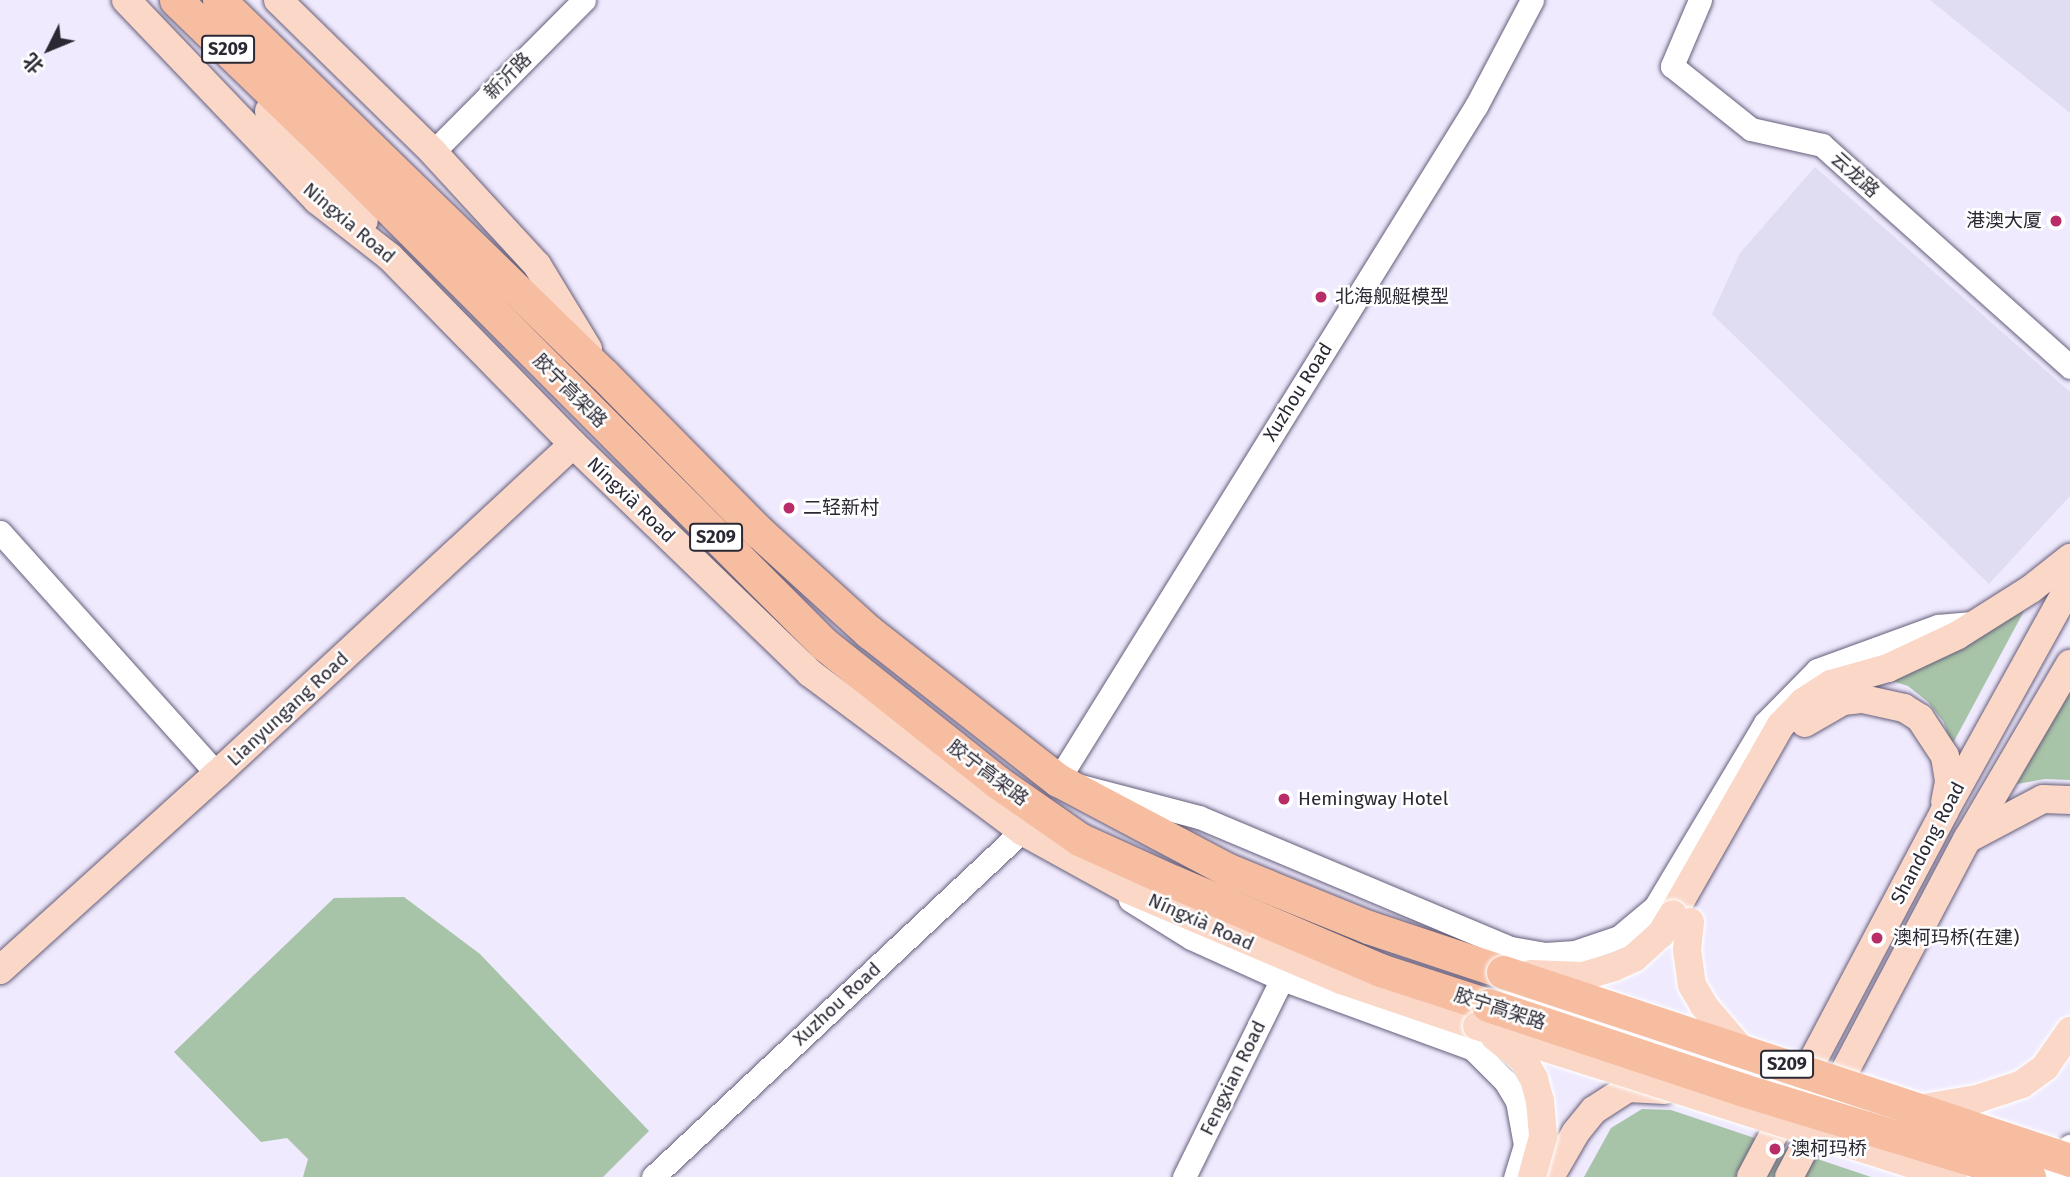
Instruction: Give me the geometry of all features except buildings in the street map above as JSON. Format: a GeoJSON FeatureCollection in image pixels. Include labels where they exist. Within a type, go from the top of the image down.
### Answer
{"type":"FeatureCollection","features":[{"type":"Feature","properties":{"kind":"highway"},"geometry":{"type":"LineString","coordinates":[[168,0],[191,33],[269,111]]}},
{"type":"Feature","properties":{"kind":"highway","name":"胶宁高架路"},"geometry":{"type":"LineString","coordinates":[[176,0],[332,151],[824,644],[996,781],[1079,839],[1483,1016],[1743,1090],[2029,1177]]}},
{"type":"Feature","properties":{"kind":"highway","name":"胶宁高架路"},"geometry":{"type":"LineString","coordinates":[[219,0],[604,375],[759,532],[869,632],[1058,780],[1257,882],[1368,928],[1740,1048],[2070,1160]]}},
{"type":"Feature","properties":{"kind":"main road","name":"Ningxia Road"},"geometry":{"type":"LineString","coordinates":[[126,0],[317,200],[390,257],[573,444]]}},
{"type":"Feature","properties":{"kind":"main road"},"geometry":{"type":"LineString","coordinates":[[278,0],[433,152],[537,265],[604,375]]}},
{"type":"Feature","properties":{"kind":"main road"},"geometry":{"type":"LineString","coordinates":[[269,111],[390,257]]}},
{"type":"Feature","properties":{"kind":"main road","name":"Níngxià Road"},"geometry":{"type":"LineString","coordinates":[[573,444],[810,673],[1022,831],[1127,889],[1274,954],[1341,980],[1483,1016],[1681,1090],[1953,1177]]}},
{"type":"Feature","properties":{"kind":"main road","name":"Lianyungang Road"},"geometry":{"type":"LineString","coordinates":[[0,970],[217,774],[573,444]]}},
{"type":"Feature","properties":{"kind":"main road"},"geometry":{"type":"LineString","coordinates":[[1740,1048],[1704,1006],[1692,985],[1682,918],[1781,725],[1802,702],[1831,684],[1888,668],[1982,622],[2031,589],[2070,558]]}},
{"type":"Feature","properties":{"kind":"main road","name":"Shandong Road"},"geometry":{"type":"LineString","coordinates":[[1751,1177],[1944,812],[2070,585]]}},
{"type":"Feature","properties":{"kind":"main road","name":"Shandong Road"},"geometry":{"type":"LineString","coordinates":[[1789,1177],[1968,838],[2070,664]]}},
{"type":"Feature","properties":{"kind":"main road"},"geometry":{"type":"LineString","coordinates":[[1503,972],[1583,976],[1614,967],[1643,950],[1682,918],[1802,725],[1843,701],[1863,699],[1885,702],[1904,708],[1920,718],[1945,756],[1949,782],[1944,812]]}},
{"type":"Feature","properties":{"kind":"main road"},"geometry":{"type":"LineString","coordinates":[[1968,838],[2043,799],[2070,800]]}},
{"type":"Feature","properties":{"kind":"main road"},"geometry":{"type":"LineString","coordinates":[[1483,1016],[1522,1059],[1534,1079],[1540,1101],[1543,1137],[1532,1177]]}},
{"type":"Feature","properties":{"kind":"main road"},"geometry":{"type":"LineString","coordinates":[[1918,1109],[1977,1099],[2022,1084],[2045,1067],[2070,1031]]}},
{"type":"Feature","properties":{"kind":"main road"},"geometry":{"type":"LineString","coordinates":[[1550,1177],[1576,1132],[1594,1110],[1608,1100],[1628,1088],[1681,1090]]}},
{"type":"Feature","properties":{"kind":"main road"},"geometry":{"type":"LineString","coordinates":[[1885,1156],[1918,1177]]}},
{"type":"Feature","properties":{"kind":"street","name":"新沂路"},"geometry":{"type":"LineString","coordinates":[[433,152],[584,0]]}},
{"type":"Feature","properties":{"kind":"street","name":"Xuzhou Road"},"geometry":{"type":"LineString","coordinates":[[1058,780],[1476,106],[1532,0]]}},
{"type":"Feature","properties":{"kind":"street","name":"云龙路"},"geometry":{"type":"LineString","coordinates":[[1700,0],[1672,66],[1751,129],[1822,145],[2070,367]]}},
{"type":"Feature","properties":{"kind":"street"},"geometry":{"type":"LineString","coordinates":[[0,532],[217,774]]}},
{"type":"Feature","properties":{"kind":"street"},"geometry":{"type":"LineString","coordinates":[[1058,780],[1199,817],[1511,948],[1545,954],[1594,948],[1619,937],[1655,907],[1765,723],[1817,670],[1938,626],[1982,622]]}},
{"type":"Feature","properties":{"kind":"street","name":"Xuzhou Road"},"geometry":{"type":"LineString","coordinates":[[653,1177],[1022,831]]}},
{"type":"Feature","properties":{"kind":"street"},"geometry":{"type":"LineString","coordinates":[[1089,868],[1127,899],[1191,938],[1282,979],[1473,1049],[1489,1063],[1517,1101],[1525,1145],[1515,1177]]}},
{"type":"Feature","properties":{"kind":"street"},"geometry":{"type":"LineString","coordinates":[[1489,1063],[1519,1047],[1542,1013],[1547,995],[1545,954]]}},
{"type":"Feature","properties":{"kind":"street","name":"Fengxian Road"},"geometry":{"type":"LineString","coordinates":[[1184,1177],[1282,979]]}},
{"type":"Feature","properties":{"kind":"street"},"geometry":{"type":"LineString","coordinates":[[2052,1177],[2070,1146]]}},
{"type":"Feature","properties":{"kind":"shaded area"},"geometry":{"type":"Polygon","coordinates":[[[1930,0],[2070,0],[2070,113],[1930,0]]]}},
{"type":"Feature","properties":{"kind":"shaded area"},"geometry":{"type":"Polygon","coordinates":[[[1815,167],[2070,392],[2070,496],[1989,584],[1712,314],[1740,253],[1815,167]]]}},
{"type":"Feature","properties":{"kind":"green space"},"geometry":{"type":"Polygon","coordinates":[[[2024,611],[1952,745],[1943,721],[1928,702],[1908,686],[1880,677],[1928,661],[2024,611]]]}},
{"type":"Feature","properties":{"kind":"green space"},"geometry":{"type":"Polygon","coordinates":[[[2070,687],[2070,780],[2045,779],[2017,784],[2070,687]]]}},
{"type":"Feature","properties":{"kind":"green space"},"geometry":{"type":"Polygon","coordinates":[[[404,897],[480,954],[649,1131],[603,1177],[303,1177],[308,1159],[287,1138],[261,1142],[174,1052],[334,898],[404,897]]]}},
{"type":"Feature","properties":{"kind":"green space"},"geometry":{"type":"Polygon","coordinates":[[[1642,1109],[1671,1110],[1871,1177],[1584,1177],[1611,1128],[1642,1109]]]}},
{"type":"Feature","properties":{"kind":"place","name":"港澳大厦"},"geometry":{"type":"Point","coordinates":[2056,221]}},
{"type":"Feature","properties":{"kind":"place","name":"北海舰艇模型"},"geometry":{"type":"Point","coordinates":[1321,297]}},
{"type":"Feature","properties":{"kind":"place","name":"二轻新村"},"geometry":{"type":"Point","coordinates":[789,508]}},
{"type":"Feature","properties":{"kind":"place","name":"Hemingway Hotel"},"geometry":{"type":"Point","coordinates":[1284,799]}},
{"type":"Feature","properties":{"kind":"place","name":"澳柯玛桥(在建)"},"geometry":{"type":"Point","coordinates":[1877,938]}},
{"type":"Feature","properties":{"kind":"place","name":"澳柯玛桥"},"geometry":{"type":"Point","coordinates":[1775,1149]}}]}
